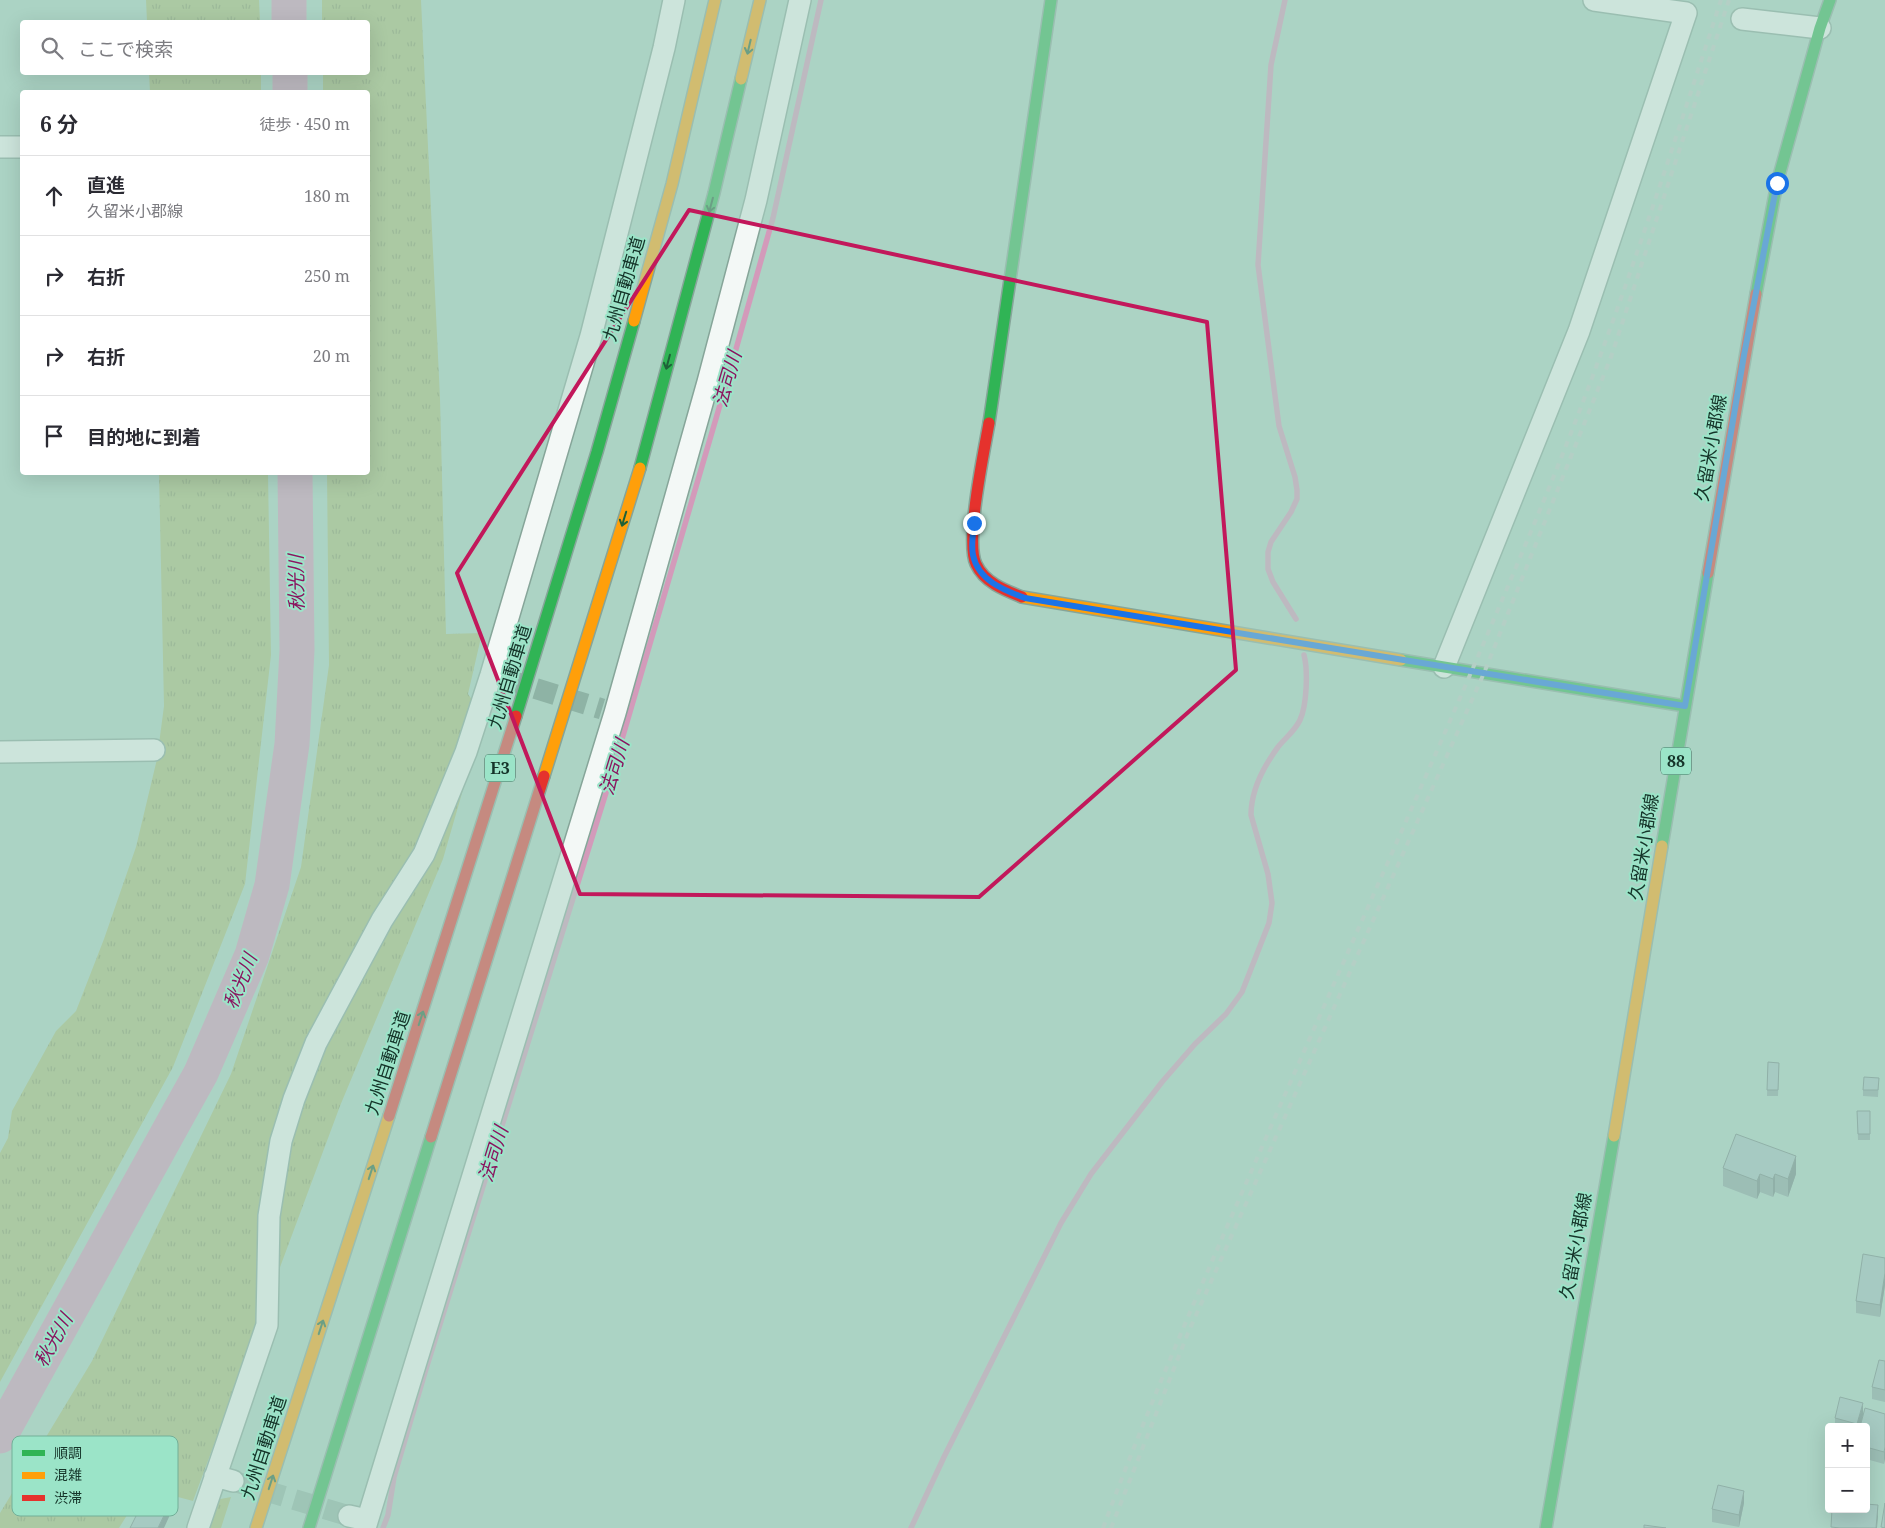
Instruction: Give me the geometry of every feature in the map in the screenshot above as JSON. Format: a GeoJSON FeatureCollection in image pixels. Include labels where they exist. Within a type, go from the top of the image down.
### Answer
{"type":"FeatureCollection","features":[{"type":"Feature","properties":{"kind":"main road","name":"九州自動車道"},"geometry":{"type":"LineString","coordinates":[[256,1528],[478,840],[597,452],[672,184],[715,0]]}},
{"type":"Feature","properties":{"kind":"main road","name":"E3"},"geometry":{"type":"LineString","coordinates":[[309,1528],[640,467],[714,193],[760,0]]}},
{"type":"Feature","properties":{"kind":"main road"},"geometry":{"type":"LineString","coordinates":[[1051,0],[974,523],[973,553],[977,568],[1003,590],[1025,598],[1685,706]]}},
{"type":"Feature","properties":{"kind":"main road","name":"久留米小郡線"},"geometry":{"type":"LineString","coordinates":[[1546,1528],[1634,1017],[1744,355],[1777,183],[1820,28],[1830,0]]}},
{"type":"Feature","properties":{"kind":"street"},"geometry":{"type":"LineString","coordinates":[[198,1528],[224,1479],[267,1325],[269,1216],[281,1141],[294,1099],[316,1043],[382,920],[424,854],[498,677],[591,336],[662,57],[674,0]]}},
{"type":"Feature","properties":{"kind":"street"},"geometry":{"type":"LineString","coordinates":[[360,1521],[708,382],[756,200],[800,0]]}},
{"type":"Feature","properties":{"kind":"street"},"geometry":{"type":"LineString","coordinates":[[1444,667],[1579,331],[1686,13],[1594,0]]}},
{"type":"Feature","properties":{"kind":"street"},"geometry":{"type":"LineString","coordinates":[[1742,19],[1820,28]]}},
{"type":"Feature","properties":{"kind":"street"},"geometry":{"type":"LineString","coordinates":[[0,147],[20,147]]}},
{"type":"Feature","properties":{"kind":"street"},"geometry":{"type":"LineString","coordinates":[[0,752],[154,750]]}},
{"type":"Feature","properties":{"kind":"highlighted area"},"geometry":{"type":"Polygon","coordinates":[[[689,210],[1207,322],[1236,670],[979,897],[580,894],[457,573],[689,210]]]}},
{"type":"Feature","properties":{"kind":"green space"},"geometry":{"type":"Polygon","coordinates":[[[146,0],[259,0],[260,20],[147,20],[146,0]]]}},
{"type":"Feature","properties":{"kind":"green space"},"geometry":{"type":"Polygon","coordinates":[[[322,0],[421,0],[440,398],[446,634],[482,633],[468,694],[484,717],[443,859],[340,1106],[193,1501],[178,1497],[178,1436],[47,1436],[92,1361],[231,1074],[301,867],[329,665],[327,475],[370,475],[370,90],[323,90],[323,75],[370,75],[370,20],[322,20],[322,0]]]}},
{"type":"Feature","properties":{"kind":"green space"},"geometry":{"type":"Polygon","coordinates":[[[149,75],[261,75],[261,90],[150,90],[149,75]]]}},
{"type":"Feature","properties":{"kind":"green space"},"geometry":{"type":"Polygon","coordinates":[[[159,475],[268,475],[271,655],[245,884],[173,1067],[0,1382],[0,1153],[8,1138],[12,1111],[56,1031],[76,1011],[104,939],[136,847],[157,759],[164,706],[159,475]]]}},
{"type":"Feature","properties":{"kind":"green space"},"geometry":{"type":"Polygon","coordinates":[[[12,1493],[12,1516],[126,1516],[119,1528],[0,1528],[0,1513],[12,1493]]]}},
{"type":"Feature","properties":{"kind":"green space"},"geometry":{"type":"Polygon","coordinates":[[[231,1497],[221,1528],[202,1528],[210,1501],[231,1497]]]}},
{"type":"Feature","properties":{"kind":"building"},"geometry":{"type":"Polygon","coordinates":[[[1768,1062],[1779,1063],[1778,1090],[1767,1090],[1768,1062]]]}},
{"type":"Feature","properties":{"kind":"building"},"geometry":{"type":"Polygon","coordinates":[[[1864,1077],[1879,1078],[1878,1090],[1863,1090],[1864,1077]]]}},
{"type":"Feature","properties":{"kind":"building"},"geometry":{"type":"Polygon","coordinates":[[[1857,1111],[1870,1111],[1870,1134],[1858,1134],[1857,1111]]]}},
{"type":"Feature","properties":{"kind":"building"},"geometry":{"type":"Polygon","coordinates":[[[1736,1134],[1796,1156],[1788,1179],[1775,1174],[1773,1179],[1760,1174],[1757,1181],[1723,1168],[1736,1134]]]}},
{"type":"Feature","properties":{"kind":"building"},"geometry":{"type":"Polygon","coordinates":[[[1863,1254],[1885,1258],[1885,1273],[1880,1305],[1856,1301],[1863,1254]]]}},
{"type":"Feature","properties":{"kind":"building"},"geometry":{"type":"Polygon","coordinates":[[[1879,1360],[1885,1361],[1885,1390],[1872,1387],[1879,1360]]]}},
{"type":"Feature","properties":{"kind":"building"},"geometry":{"type":"Polygon","coordinates":[[[1840,1397],[1863,1403],[1857,1423],[1835,1418],[1840,1397]]]}},
{"type":"Feature","properties":{"kind":"building"},"geometry":{"type":"Polygon","coordinates":[[[1865,1408],[1885,1414],[1884,1452],[1870,1448],[1870,1423],[1861,1423],[1865,1408]]]}},
{"type":"Feature","properties":{"kind":"building"},"geometry":{"type":"Polygon","coordinates":[[[1718,1485],[1744,1491],[1739,1515],[1712,1509],[1718,1485]]]}},
{"type":"Feature","properties":{"kind":"building"},"geometry":{"type":"Polygon","coordinates":[[[1885,1503],[1885,1528],[1881,1527],[1885,1503]]]}},
{"type":"Feature","properties":{"kind":"building"},"geometry":{"type":"Polygon","coordinates":[[[1870,1504],[1878,1505],[1876,1528],[1831,1527],[1832,1513],[1870,1513],[1870,1504]]]}},
{"type":"Feature","properties":{"kind":"building"},"geometry":{"type":"Polygon","coordinates":[[[136,1516],[164,1516],[158,1528],[130,1528],[136,1516]]]}},
{"type":"Feature","properties":{"kind":"building"},"geometry":{"type":"Polygon","coordinates":[[[1644,1525],[1666,1528],[1644,1528],[1644,1525]]]}},
{"type":"Feature","properties":{"kind":"waterway","name":"秋光川"},"geometry":{"type":"LineString","coordinates":[[289,0],[289,20]]}},
{"type":"Feature","properties":{"kind":"waterway","name":"法司川"},"geometry":{"type":"LineString","coordinates":[[383,1528],[388,1515],[394,1477],[426,1369],[610,780],[727,381],[773,218],[821,0]]}},
{"type":"Feature","properties":{"kind":"waterway"},"geometry":{"type":"LineString","coordinates":[[1285,0],[1271,65],[1258,265],[1279,426],[1295,477],[1297,490],[1297,499],[1291,512],[1271,542],[1268,552],[1268,569],[1273,582],[1296,619]]}},
{"type":"Feature","properties":{"kind":"waterway","name":"秋光川"},"geometry":{"type":"LineString","coordinates":[[290,75],[290,90]]}},
{"type":"Feature","properties":{"kind":"waterway","name":"秋光川"},"geometry":{"type":"LineString","coordinates":[[0,1436],[201,1073],[252,955],[272,885],[292,744],[297,650],[295,475]]}},
{"type":"Feature","properties":{"kind":"waterway"},"geometry":{"type":"LineString","coordinates":[[911,1528],[944,1457],[1061,1223],[1091,1174],[1162,1082],[1195,1044],[1226,1014],[1242,992],[1269,923],[1272,903],[1268,874],[1251,815],[1253,797],[1268,762],[1300,720],[1306,688],[1304,655]]}},
{"type":"Feature","properties":{"kind":"tunnel"},"geometry":{"type":"LineString","coordinates":[[505,679],[602,709]]}},
{"type":"Feature","properties":{"kind":"tunnel"},"geometry":{"type":"LineString","coordinates":[[233,1481],[349,1516]]}},
{"type":"Feature","properties":{"kind":"railway"},"geometry":{"type":"LineString","coordinates":[[1103,1528],[1186,1320],[1446,731],[1544,500],[1593,376],[1615,314],[1659,189],[1721,0]]}},
{"type":"Feature","properties":{"kind":"railway"},"geometry":{"type":"LineString","coordinates":[[1111,1528],[1188,1333],[1484,673],[1611,357],[1729,0]]}},
{"type":"Feature","properties":{"kind":"traffic: fast"},"geometry":{"type":"LineString","coordinates":[[989,423],[1051,0]]}},
{"type":"Feature","properties":{"kind":"traffic: fast"},"geometry":{"type":"LineString","coordinates":[[1756,294],[1777,183],[1820,28],[1830,0]]}},
{"type":"Feature","properties":{"kind":"traffic: fast"},"geometry":{"type":"LineString","coordinates":[[640,468],[714,193],[741,79]]}},
{"type":"Feature","properties":{"kind":"traffic: fast"},"geometry":{"type":"LineString","coordinates":[[516,716],[597,452],[634,321]]}},
{"type":"Feature","properties":{"kind":"traffic: fast"},"geometry":{"type":"LineString","coordinates":[[1662,846],[1708,573]]}},
{"type":"Feature","properties":{"kind":"traffic: fast"},"geometry":{"type":"LineString","coordinates":[[1401,660],[1685,706]]}},
{"type":"Feature","properties":{"kind":"traffic: fast"},"geometry":{"type":"LineString","coordinates":[[1546,1528],[1614,1136]]}},
{"type":"Feature","properties":{"kind":"traffic: fast"},"geometry":{"type":"LineString","coordinates":[[309,1528],[431,1137]]}},
{"type":"Feature","properties":{"kind":"traffic: slow"},"geometry":{"type":"LineString","coordinates":[[634,321],[672,184],[715,0]]}},
{"type":"Feature","properties":{"kind":"traffic: slow"},"geometry":{"type":"LineString","coordinates":[[741,79],[760,0]]}},
{"type":"Feature","properties":{"kind":"traffic: slow"},"geometry":{"type":"LineString","coordinates":[[544,776],[640,468]]}},
{"type":"Feature","properties":{"kind":"traffic: slow"},"geometry":{"type":"LineString","coordinates":[[1022,597],[1401,660]]}},
{"type":"Feature","properties":{"kind":"traffic: slow"},"geometry":{"type":"LineString","coordinates":[[1614,1136],[1662,846]]}},
{"type":"Feature","properties":{"kind":"traffic: slow"},"geometry":{"type":"LineString","coordinates":[[256,1528],[389,1116]]}},
{"type":"Feature","properties":{"kind":"traffic: jam"},"geometry":{"type":"LineString","coordinates":[[1708,573],[1756,294]]}},
{"type":"Feature","properties":{"kind":"traffic: jam"},"geometry":{"type":"LineString","coordinates":[[989,423],[976,496],[973,553],[976,564],[989,581],[1022,597]]}},
{"type":"Feature","properties":{"kind":"traffic: jam"},"geometry":{"type":"LineString","coordinates":[[389,1116],[516,716]]}},
{"type":"Feature","properties":{"kind":"traffic: jam"},"geometry":{"type":"LineString","coordinates":[[431,1137],[544,776]]}},
{"type":"Feature","properties":{"kind":"route"},"geometry":{"type":"LineString","coordinates":[[974,523],[973,553],[977,568],[1003,590],[1025,598],[1685,706],[1744,355],[1777,183]]}}]}
